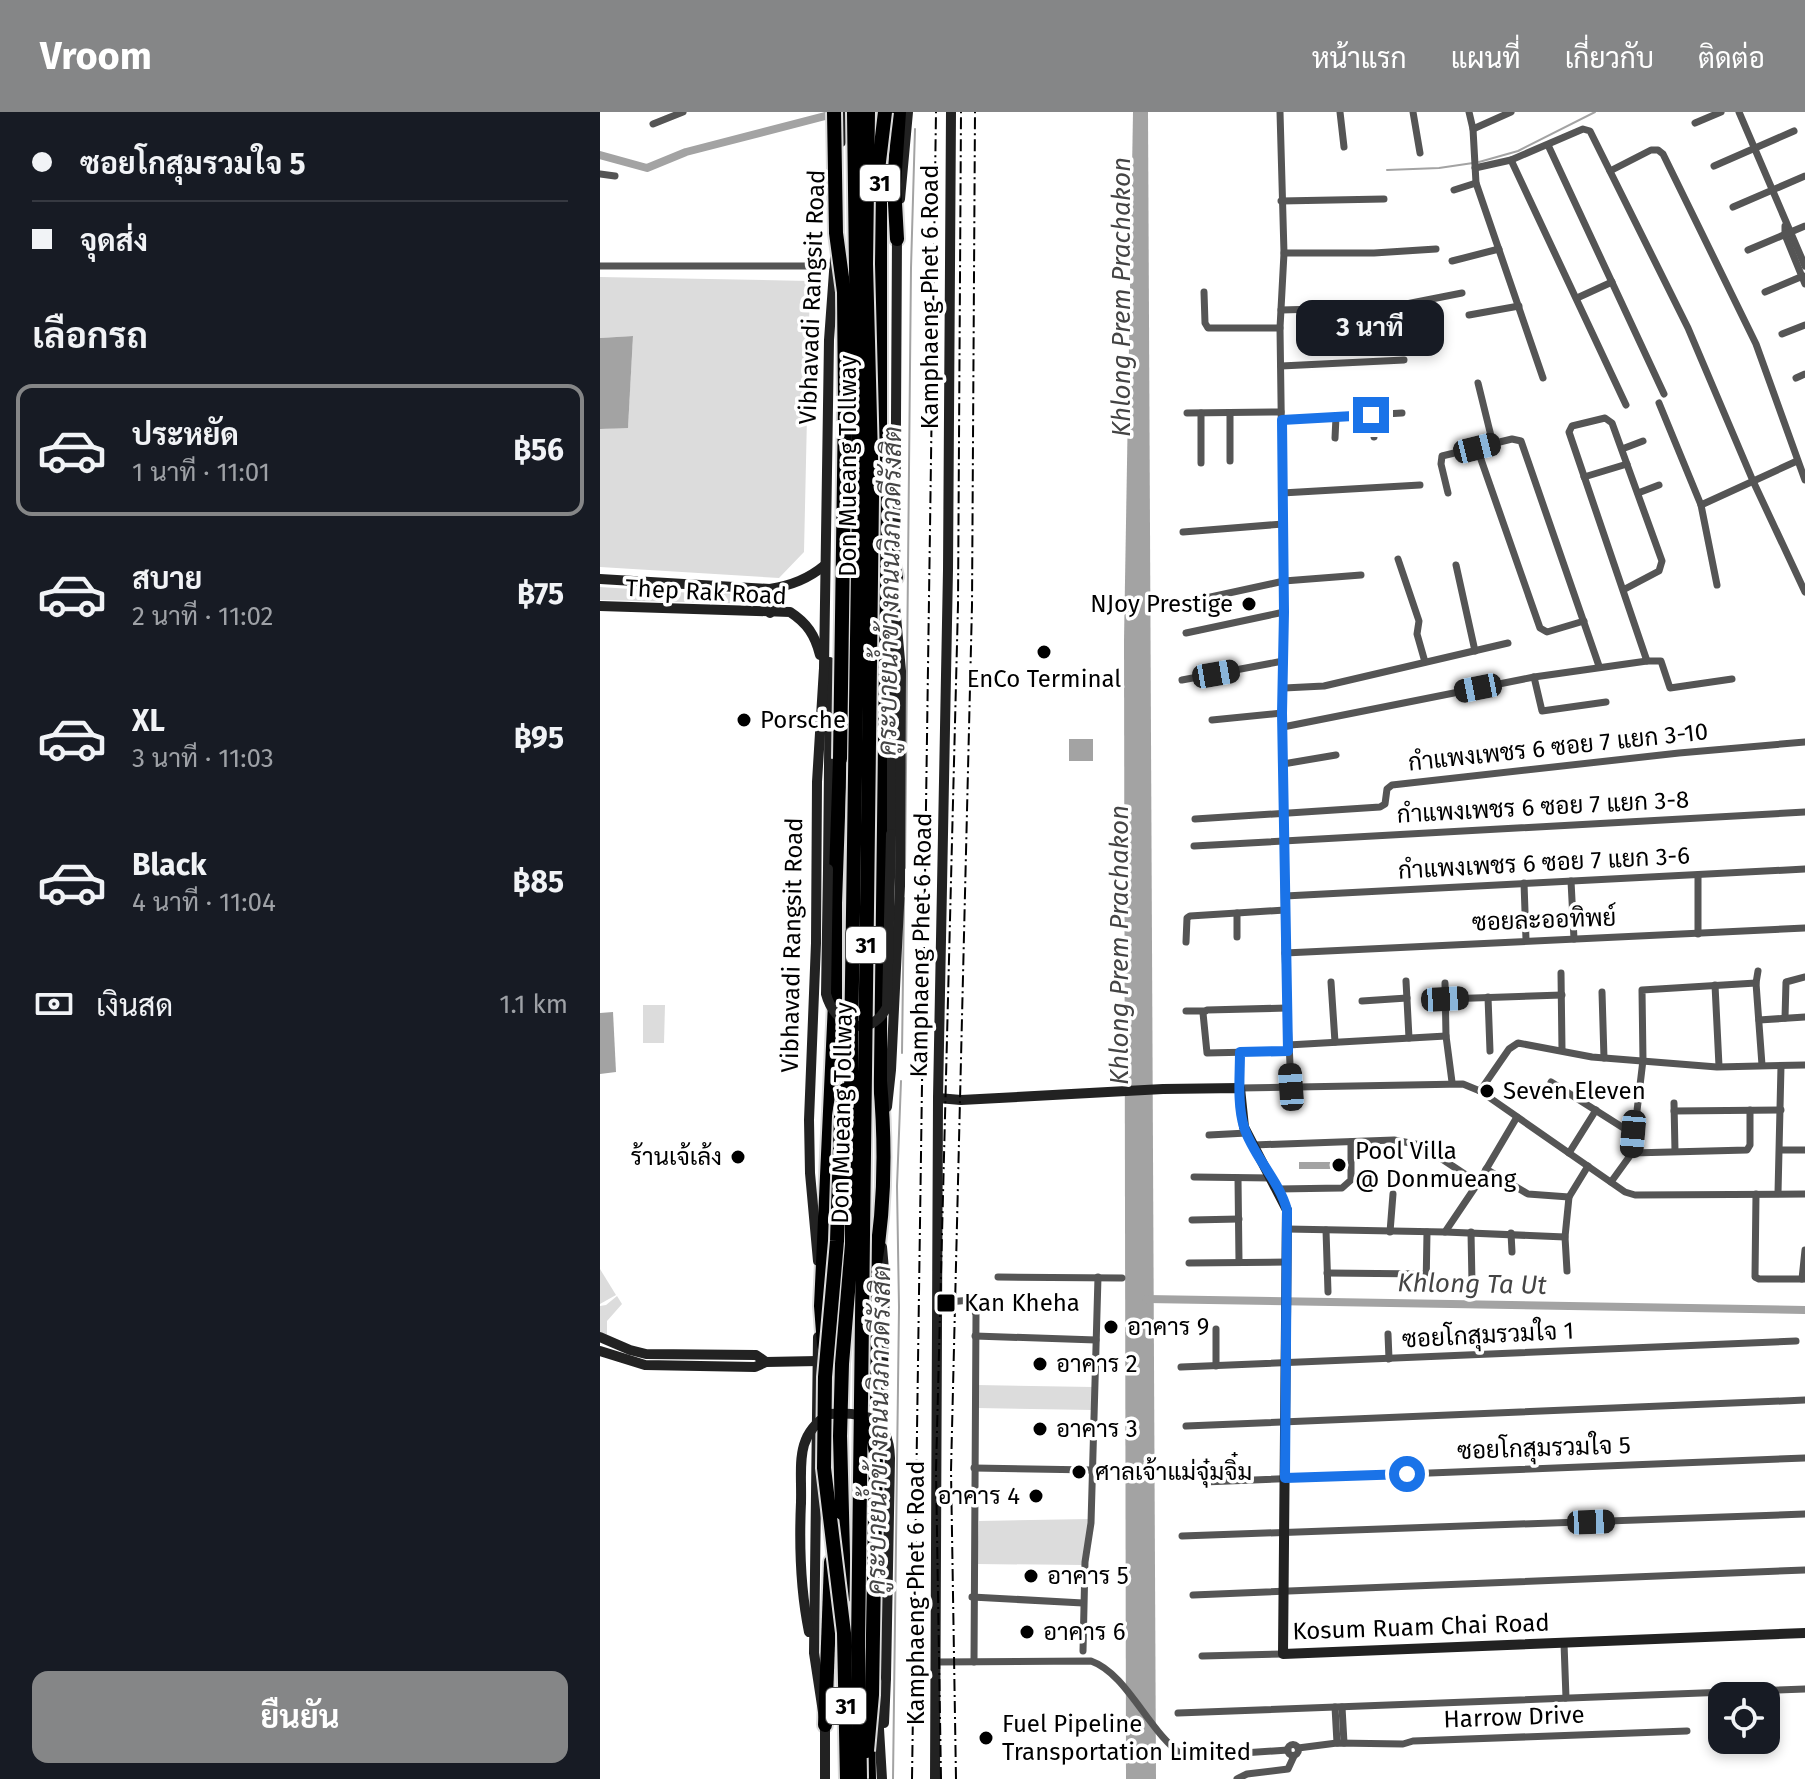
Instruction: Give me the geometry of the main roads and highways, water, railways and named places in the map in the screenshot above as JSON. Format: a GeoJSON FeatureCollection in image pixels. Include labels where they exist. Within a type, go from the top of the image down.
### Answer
{"type":"FeatureCollection","features":[{"type":"Feature","properties":{"kind":"highway","name":"Don Mueang Tollway"},"geometry":{"type":"LineString","coordinates":[[864,1779],[858,1647],[872,497],[866,264],[868,112]]}},
{"type":"Feature","properties":{"kind":"highway","name":"31"},"geometry":{"type":"LineString","coordinates":[[864,1779],[872,1281],[881,1237],[884,1128],[880,1081],[879,112]]}},
{"type":"Feature","properties":{"kind":"highway"},"geometry":{"type":"LineString","coordinates":[[866,264],[885,112]]}},
{"type":"Feature","properties":{"kind":"highway"},"geometry":{"type":"LineString","coordinates":[[897,239],[894,185],[899,112]]}},
{"type":"Feature","properties":{"kind":"highway","name":"Don Mueang Tollway"},"geometry":{"type":"LineString","coordinates":[[845,1779],[844,1633],[827,1506],[824,1423],[837,1241],[841,1116],[851,1050],[859,502],[848,113]]}},
{"type":"Feature","properties":{"kind":"highway"},"geometry":{"type":"LineString","coordinates":[[825,1725],[831,1573],[830,1431],[821,1306],[835,1003],[845,391],[844,292],[836,233],[848,113]]}},
{"type":"Feature","properties":{"kind":"highway","name":"Vibhavadi Rangsit Road"},"geometry":{"type":"LineString","coordinates":[[845,1779],[854,1604],[855,1307],[847,1090],[848,113]]}},
{"type":"Feature","properties":{"kind":"highway"},"geometry":{"type":"LineString","coordinates":[[880,512],[896,577]]}},
{"type":"Feature","properties":{"kind":"highway"},"geometry":{"type":"LineString","coordinates":[[837,829],[849,914]]}},
{"type":"Feature","properties":{"kind":"highway"},"geometry":{"type":"LineString","coordinates":[[855,1414],[873,1437],[876,1453],[872,1695],[864,1779]]}},
{"type":"Feature","properties":{"kind":"main road","name":"31"},"geometry":{"type":"LineString","coordinates":[[884,1128],[891,1070],[900,886],[901,671],[895,606],[897,239],[908,112]]}},
{"type":"Feature","properties":{"kind":"main road","name":"Kamphaeng Phet 6 Road"},"geometry":{"type":"LineString","coordinates":[[935,1779],[938,1098],[946,705],[951,112]]}},
{"type":"Feature","properties":{"kind":"main road","name":"Vibhavadi Rangsit Road"},"geometry":{"type":"LineString","coordinates":[[825,1779],[825,1725],[814,1653],[818,1266],[809,1120],[817,887],[817,782],[824,668],[829,340],[848,113]]}},
{"type":"Feature","properties":{"kind":"main road"},"geometry":{"type":"LineString","coordinates":[[825,540],[831,592],[826,994],[829,1005],[848,1025],[861,1026],[882,1016],[887,1007],[895,606]]}},
{"type":"Feature","properties":{"kind":"main road","name":"Thep Rak Road"},"geometry":{"type":"LineString","coordinates":[[600,579],[770,589],[796,583],[812,576],[825,565]]}},
{"type":"Feature","properties":{"kind":"main road"},"geometry":{"type":"LineString","coordinates":[[770,589],[773,601],[770,613]]}},
{"type":"Feature","properties":{"kind":"main road","name":"Thep Rak Road"},"geometry":{"type":"LineString","coordinates":[[600,606],[790,612],[805,622],[817,642],[824,668]]}},
{"type":"Feature","properties":{"kind":"main road","name":"Kosum Ruam Chai Road"},"geometry":{"type":"LineString","coordinates":[[938,1098],[961,1100],[1158,1089],[1240,1088],[1247,1133],[1287,1210],[1283,1654],[1805,1633]]}},
{"type":"Feature","properties":{"kind":"main road","name":"31"},"geometry":{"type":"LineString","coordinates":[[881,1237],[885,1281],[877,1701],[882,1779]]}},
{"type":"Feature","properties":{"kind":"main road"},"geometry":{"type":"LineString","coordinates":[[601,1338],[646,1354],[756,1355],[766,1362]]}},
{"type":"Feature","properties":{"kind":"main road"},"geometry":{"type":"LineString","coordinates":[[600,1351],[645,1365],[755,1367],[766,1362],[818,1361]]}},
{"type":"Feature","properties":{"kind":"main road"},"geometry":{"type":"LineString","coordinates":[[814,1653],[803,1601],[799,1560],[804,1442],[808,1432],[829,1414],[855,1414],[876,1422],[890,1441],[887,1699],[882,1748]]}},
{"type":"Feature","properties":{"kind":"waterway"},"geometry":{"type":"LineString","coordinates":[[1479,162],[1518,151],[1595,112]]}},
{"type":"Feature","properties":{"kind":"waterway"},"geometry":{"type":"LineString","coordinates":[[600,155],[647,168],[686,152],[837,113]]}},
{"type":"Feature","properties":{"kind":"waterway","name":"คูระบายน้ำข้างถนนวิภาวดีรังสิต"},"geometry":{"type":"LineString","coordinates":[[905,868],[915,129]]}},
{"type":"Feature","properties":{"kind":"waterway"},"geometry":{"type":"LineString","coordinates":[[1387,170],[1473,163]]}},
{"type":"Feature","properties":{"kind":"waterway","name":"คูระบายน้ำข้างถนนวิภาวดีรังสิต"},"geometry":{"type":"LineString","coordinates":[[902,1053],[904,898]]}},
{"type":"Feature","properties":{"kind":"waterway","name":"คูระบายน้ำข้างถนนวิภาวดีรังสิต"},"geometry":{"type":"LineString","coordinates":[[893,1779],[899,1307],[897,1186],[901,1081]]}},
{"type":"Feature","properties":{"kind":"waterway","name":"Khlong Ta Ut"},"geometry":{"type":"LineString","coordinates":[[1146,1299],[1805,1310]]}},
{"type":"Feature","properties":{"kind":"railway"},"geometry":{"type":"LineString","coordinates":[[912,1779],[936,112]]}},
{"type":"Feature","properties":{"kind":"railway"},"geometry":{"type":"LineString","coordinates":[[941,1779],[936,1471],[958,605],[961,112]]}},
{"type":"Feature","properties":{"kind":"railway"},"geometry":{"type":"LineString","coordinates":[[956,1779],[951,1471],[972,605],[975,112]]}},
{"type":"Feature","properties":{"kind":"place","name":"NJoy Prestige"},"geometry":{"type":"Point","coordinates":[1249,604]}},
{"type":"Feature","properties":{"kind":"place","name":"EnCo Terminal"},"geometry":{"type":"Point","coordinates":[1044,652]}},
{"type":"Feature","properties":{"kind":"place","name":"Porsche"},"geometry":{"type":"Point","coordinates":[744,720]}},
{"type":"Feature","properties":{"kind":"place","name":"Seven Eleven"},"geometry":{"type":"Point","coordinates":[1487,1091]}},
{"type":"Feature","properties":{"kind":"place","name":"ร้านเจ้เล้ง"},"geometry":{"type":"Point","coordinates":[738,1157]}},
{"type":"Feature","properties":{"kind":"place","name":"Pool Villa @ Donmueang"},"geometry":{"type":"Point","coordinates":[1339,1165]}},
{"type":"Feature","properties":{"kind":"place","name":"Kan Kheha"},"geometry":{"type":"Point","coordinates":[946,1303]}},
{"type":"Feature","properties":{"kind":"place","name":"อาคาร 9"},"geometry":{"type":"Point","coordinates":[1111,1327]}},
{"type":"Feature","properties":{"kind":"place","name":"อาคาร 2"},"geometry":{"type":"Point","coordinates":[1040,1364]}},
{"type":"Feature","properties":{"kind":"place","name":"อาคาร 3"},"geometry":{"type":"Point","coordinates":[1040,1429]}},
{"type":"Feature","properties":{"kind":"place","name":"ศาลเจ้าแม่จุ๋มจิ๋ม"},"geometry":{"type":"Point","coordinates":[1079,1472]}},
{"type":"Feature","properties":{"kind":"place","name":"อาคาร 4"},"geometry":{"type":"Point","coordinates":[1036,1496]}},
{"type":"Feature","properties":{"kind":"place","name":"อาคาร 5"},"geometry":{"type":"Point","coordinates":[1031,1576]}},
{"type":"Feature","properties":{"kind":"place","name":"อาคาร 6"},"geometry":{"type":"Point","coordinates":[1027,1632]}},
{"type":"Feature","properties":{"kind":"place","name":"Fuel Pipeline Transportation Limited"},"geometry":{"type":"Point","coordinates":[986,1738]}},
{"type":"Feature","properties":{"kind":"water label","name":"Khlong Prem Prachakon"},"geometry":{"type":"Point","coordinates":[1121,297]}},
{"type":"Feature","properties":{"kind":"water label","name":"Khlong Prem Prachakon"},"geometry":{"type":"Point","coordinates":[1119,945]}}]}
